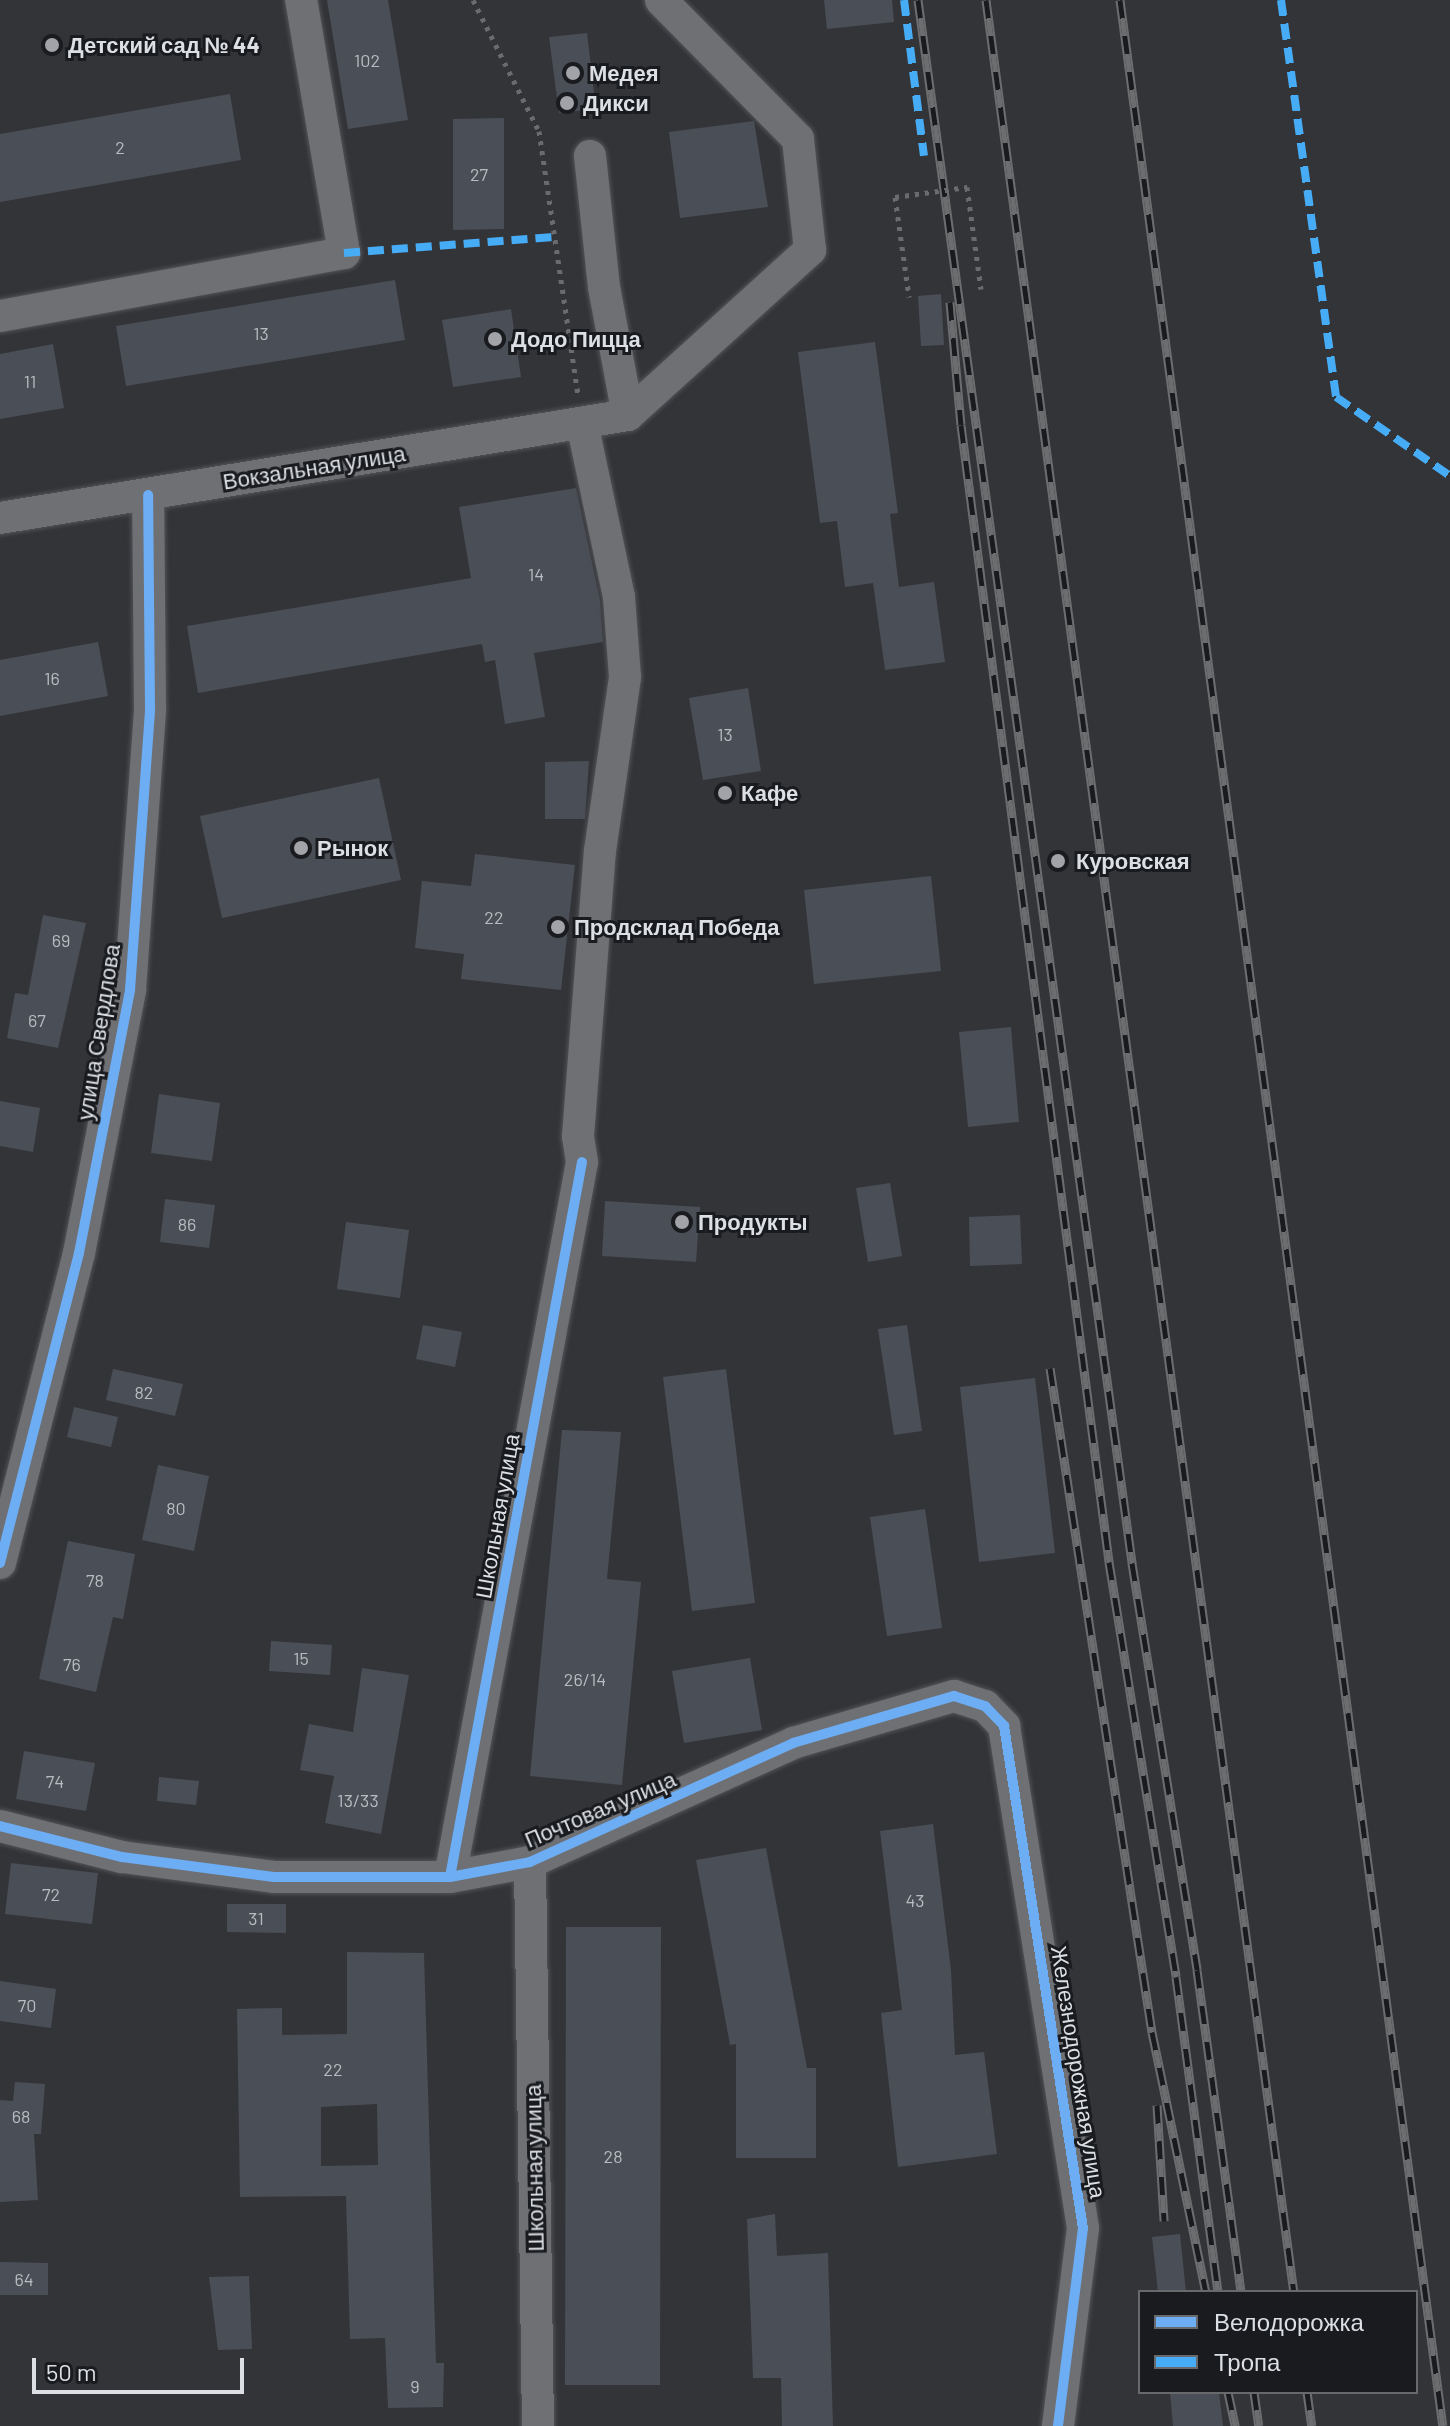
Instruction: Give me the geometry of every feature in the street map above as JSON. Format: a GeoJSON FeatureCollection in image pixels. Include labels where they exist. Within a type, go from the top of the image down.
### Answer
{"type":"FeatureCollection","features":[{"type":"Feature","properties":{"kind":"street"},"geometry":{"type":"LineString","coordinates":[[0,316],[344,253],[301,0]]}},
{"type":"Feature","properties":{"kind":"street"},"geometry":{"type":"LineString","coordinates":[[628,415],[810,250],[798,139],[661,0]]}},
{"type":"Feature","properties":{"kind":"street"},"geometry":{"type":"LineString","coordinates":[[590,156],[604,287],[628,415]]}},
{"type":"Feature","properties":{"kind":"street","name":"Вокзальная улица"},"geometry":{"type":"LineString","coordinates":[[0,518],[628,415]]}},
{"type":"Feature","properties":{"kind":"street","name":"Школьная улица"},"geometry":{"type":"LineString","coordinates":[[450,1877],[582,1162],[578,1136],[600,851],[625,677],[619,597],[582,423]]}},
{"type":"Feature","properties":{"kind":"street","name":"улица Свердлова"},"geometry":{"type":"LineString","coordinates":[[0,1563],[79,1253],[130,990],[150,709],[148,495]]}},
{"type":"Feature","properties":{"kind":"street","name":"Почтовая улица"},"geometry":{"type":"LineString","coordinates":[[0,1826],[122,1857],[274,1877],[450,1877],[530,1862],[793,1743],[954,1696],[985,1706],[1004,1726]]}},
{"type":"Feature","properties":{"kind":"street","name":"Железнодорожная улица"},"geometry":{"type":"LineString","coordinates":[[1004,1726],[1083,2228],[1058,2426]]}},
{"type":"Feature","properties":{"kind":"street","name":"Школьная улица"},"geometry":{"type":"LineString","coordinates":[[530,1862],[538,2426]]}},
{"type":"Feature","properties":{"kind":"path"},"geometry":{"type":"LineString","coordinates":[[473,0],[539,131],[582,423]]}},
{"type":"Feature","properties":{"kind":"path"},"geometry":{"type":"LineString","coordinates":[[909,297],[895,197],[967,187],[981,289]]}},
{"type":"Feature","properties":{"kind":"building"},"geometry":{"type":"Polygon","coordinates":[[[327,0],[388,0],[408,120],[348,129],[327,0]]]}},
{"type":"Feature","properties":{"kind":"building"},"geometry":{"type":"Polygon","coordinates":[[[824,0],[892,0],[894,22],[827,29],[824,0]]]}},
{"type":"Feature","properties":{"kind":"building","name":"Медея"},"geometry":{"type":"Polygon","coordinates":[[[587,33],[596,109],[559,113],[549,37],[587,33]]]}},
{"type":"Feature","properties":{"kind":"building"},"geometry":{"type":"Polygon","coordinates":[[[230,94],[241,160],[0,202],[0,134],[230,94]]]}},
{"type":"Feature","properties":{"kind":"building"},"geometry":{"type":"Polygon","coordinates":[[[504,118],[504,229],[453,230],[453,119],[504,118]]]}},
{"type":"Feature","properties":{"kind":"building"},"geometry":{"type":"Polygon","coordinates":[[[754,121],[768,207],[680,218],[669,132],[754,121]]]}},
{"type":"Feature","properties":{"kind":"building"},"geometry":{"type":"Polygon","coordinates":[[[395,280],[405,340],[126,386],[116,326],[395,280]]]}},
{"type":"Feature","properties":{"kind":"building"},"geometry":{"type":"Polygon","coordinates":[[[941,294],[944,345],[921,346],[918,296],[941,294]]]}},
{"type":"Feature","properties":{"kind":"building"},"geometry":{"type":"Polygon","coordinates":[[[511,309],[521,377],[453,387],[442,320],[511,309]]]}},
{"type":"Feature","properties":{"kind":"building"},"geometry":{"type":"Polygon","coordinates":[[[875,342],[898,513],[890,514],[899,587],[934,582],[945,662],[885,670],[873,583],[845,587],[837,521],[820,523],[798,352],[875,342]]]}},
{"type":"Feature","properties":{"kind":"building"},"geometry":{"type":"Polygon","coordinates":[[[53,344],[64,408],[0,419],[0,354],[53,344]]]}},
{"type":"Feature","properties":{"kind":"building"},"geometry":{"type":"Polygon","coordinates":[[[576,488],[600,600],[603,642],[534,653],[545,717],[505,724],[495,660],[485,662],[482,644],[198,693],[187,626],[471,578],[459,507],[576,488]]]}},
{"type":"Feature","properties":{"kind":"building"},"geometry":{"type":"Polygon","coordinates":[[[98,642],[108,696],[0,716],[0,660],[98,642]]]}},
{"type":"Feature","properties":{"kind":"building"},"geometry":{"type":"Polygon","coordinates":[[[748,688],[761,771],[703,780],[689,698],[748,688]]]}},
{"type":"Feature","properties":{"kind":"building"},"geometry":{"type":"Polygon","coordinates":[[[589,761],[585,819],[545,819],[545,762],[589,761]]]}},
{"type":"Feature","properties":{"kind":"building","name":"Рынок"},"geometry":{"type":"Polygon","coordinates":[[[379,778],[401,880],[222,918],[200,816],[379,778]]]}},
{"type":"Feature","properties":{"kind":"building","name":"Рынок"},"geometry":{"type":"Polygon","coordinates":[[[475,854],[575,865],[561,990],[461,979],[464,954],[415,948],[422,881],[471,886],[475,854]]]}},
{"type":"Feature","properties":{"kind":"building"},"geometry":{"type":"Polygon","coordinates":[[[931,876],[941,971],[814,984],[804,890],[931,876]]]}},
{"type":"Feature","properties":{"kind":"building"},"geometry":{"type":"Polygon","coordinates":[[[43,915],[86,923],[58,1048],[7,1038],[15,993],[28,995],[43,915]]]}},
{"type":"Feature","properties":{"kind":"building"},"geometry":{"type":"Polygon","coordinates":[[[1011,1027],[1019,1122],[968,1127],[959,1032],[1011,1027]]]}},
{"type":"Feature","properties":{"kind":"building"},"geometry":{"type":"Polygon","coordinates":[[[159,1094],[220,1103],[212,1161],[151,1153],[159,1094]]]}},
{"type":"Feature","properties":{"kind":"building"},"geometry":{"type":"Polygon","coordinates":[[[0,1101],[40,1108],[33,1152],[0,1146],[0,1101]]]}},
{"type":"Feature","properties":{"kind":"building"},"geometry":{"type":"Polygon","coordinates":[[[890,1183],[902,1256],[868,1262],[856,1188],[890,1183]]]}},
{"type":"Feature","properties":{"kind":"building"},"geometry":{"type":"Polygon","coordinates":[[[165,1199],[215,1205],[209,1248],[160,1242],[165,1199]]]}},
{"type":"Feature","properties":{"kind":"building"},"geometry":{"type":"Polygon","coordinates":[[[605,1201],[700,1207],[696,1262],[602,1256],[605,1201]]]}},
{"type":"Feature","properties":{"kind":"building"},"geometry":{"type":"Polygon","coordinates":[[[1020,1215],[1022,1264],[970,1266],[969,1217],[1020,1215]]]}},
{"type":"Feature","properties":{"kind":"building"},"geometry":{"type":"Polygon","coordinates":[[[346,1222],[409,1230],[400,1298],[337,1289],[346,1222]]]}},
{"type":"Feature","properties":{"kind":"building"},"geometry":{"type":"Polygon","coordinates":[[[423,1325],[462,1332],[455,1367],[416,1359],[423,1325]]]}},
{"type":"Feature","properties":{"kind":"building"},"geometry":{"type":"Polygon","coordinates":[[[907,1325],[922,1431],[894,1435],[878,1329],[907,1325]]]}},
{"type":"Feature","properties":{"kind":"building"},"geometry":{"type":"Polygon","coordinates":[[[113,1369],[183,1384],[175,1416],[106,1400],[113,1369]]]}},
{"type":"Feature","properties":{"kind":"building"},"geometry":{"type":"Polygon","coordinates":[[[726,1369],[755,1603],[692,1611],[663,1377],[726,1369]]]}},
{"type":"Feature","properties":{"kind":"building"},"geometry":{"type":"Polygon","coordinates":[[[1035,1378],[1055,1553],[979,1562],[960,1387],[1035,1378]]]}},
{"type":"Feature","properties":{"kind":"building"},"geometry":{"type":"Polygon","coordinates":[[[74,1407],[118,1417],[111,1447],[67,1437],[74,1407]]]}},
{"type":"Feature","properties":{"kind":"building"},"geometry":{"type":"Polygon","coordinates":[[[562,1430],[621,1432],[607,1579],[641,1582],[622,1785],[530,1776],[562,1430]]]}},
{"type":"Feature","properties":{"kind":"building"},"geometry":{"type":"Polygon","coordinates":[[[158,1465],[209,1476],[194,1551],[142,1540],[158,1465]]]}},
{"type":"Feature","properties":{"kind":"building"},"geometry":{"type":"Polygon","coordinates":[[[925,1509],[942,1628],[887,1636],[870,1517],[925,1509]]]}},
{"type":"Feature","properties":{"kind":"building"},"geometry":{"type":"Polygon","coordinates":[[[68,1541],[135,1554],[123,1619],[113,1617],[96,1692],[39,1679],[68,1541]]]}},
{"type":"Feature","properties":{"kind":"building"},"geometry":{"type":"Polygon","coordinates":[[[271,1641],[332,1645],[330,1675],[269,1671],[271,1641]]]}},
{"type":"Feature","properties":{"kind":"building"},"geometry":{"type":"Polygon","coordinates":[[[750,1658],[762,1730],[684,1743],[672,1671],[750,1658]]]}},
{"type":"Feature","properties":{"kind":"building"},"geometry":{"type":"Polygon","coordinates":[[[362,1668],[409,1675],[381,1834],[325,1823],[334,1776],[300,1770],[309,1724],[353,1732],[362,1668]]]}},
{"type":"Feature","properties":{"kind":"building"},"geometry":{"type":"Polygon","coordinates":[[[24,1751],[95,1763],[86,1811],[16,1799],[24,1751]]]}},
{"type":"Feature","properties":{"kind":"building"},"geometry":{"type":"Polygon","coordinates":[[[159,1777],[199,1781],[196,1805],[157,1801],[159,1777]]]}},
{"type":"Feature","properties":{"kind":"building"},"geometry":{"type":"Polygon","coordinates":[[[933,1824],[951,1970],[955,2055],[984,2052],[997,2154],[898,2167],[881,2013],[902,2010],[880,1831],[933,1824]]]}},
{"type":"Feature","properties":{"kind":"building"},"geometry":{"type":"Polygon","coordinates":[[[766,1848],[807,2068],[816,2068],[816,2158],[736,2158],[736,2044],[730,2045],[696,1860],[766,1848]]]}},
{"type":"Feature","properties":{"kind":"building"},"geometry":{"type":"Polygon","coordinates":[[[11,1863],[98,1873],[92,1924],[5,1914],[11,1863]]]}},
{"type":"Feature","properties":{"kind":"building"},"geometry":{"type":"Polygon","coordinates":[[[227,1904],[286,1904],[286,1933],[227,1932],[227,1904]]]}},
{"type":"Feature","properties":{"kind":"building"},"geometry":{"type":"Polygon","coordinates":[[[566,1927],[661,1927],[660,2385],[565,2385],[566,1927]]]}},
{"type":"Feature","properties":{"kind":"building"},"geometry":{"type":"Polygon","coordinates":[[[347,1952],[424,1953],[436,2363],[444,2363],[443,2407],[388,2408],[385,2338],[350,2339],[346,2196],[240,2197],[237,2009],[282,2008],[282,2035],[347,2034],[347,1952]],[[377,2104],[321,2107],[321,2166],[378,2165],[377,2104]]]}},
{"type":"Feature","properties":{"kind":"building"},"geometry":{"type":"Polygon","coordinates":[[[0,1981],[56,1989],[51,2028],[0,2021],[0,1981]]]}},
{"type":"Feature","properties":{"kind":"building"},"geometry":{"type":"Polygon","coordinates":[[[15,2082],[45,2084],[41,2134],[34,2134],[38,2200],[0,2202],[0,2100],[13,2101],[15,2082]]]}},
{"type":"Feature","properties":{"kind":"building"},"geometry":{"type":"Polygon","coordinates":[[[775,2214],[777,2256],[828,2253],[833,2426],[782,2426],[781,2378],[753,2378],[747,2219],[775,2214]]]}},
{"type":"Feature","properties":{"kind":"building"},"geometry":{"type":"Polygon","coordinates":[[[1180,2234],[1186,2290],[1158,2290],[1152,2237],[1180,2234]]]}},
{"type":"Feature","properties":{"kind":"building"},"geometry":{"type":"Polygon","coordinates":[[[0,2262],[48,2263],[48,2295],[0,2295],[0,2262]]]}},
{"type":"Feature","properties":{"kind":"building"},"geometry":{"type":"Polygon","coordinates":[[[249,2276],[252,2349],[218,2350],[209,2277],[249,2276]]]}},
{"type":"Feature","properties":{"kind":"building"},"geometry":{"type":"Polygon","coordinates":[[[1170,2394],[1219,2394],[1223,2426],[1173,2426],[1170,2394]]]}},
{"type":"Feature","properties":{"kind":"railway"},"geometry":{"type":"LineString","coordinates":[[918,0],[1132,1563],[1197,1970],[1241,2290]]}},
{"type":"Feature","properties":{"kind":"railway"},"geometry":{"type":"LineString","coordinates":[[986,0],[1294,2290]]}},
{"type":"Feature","properties":{"kind":"railway"},"geometry":{"type":"LineString","coordinates":[[1120,0],[1443,2426]]}},
{"type":"Feature","properties":{"kind":"railway"},"geometry":{"type":"LineString","coordinates":[[950,302],[961,425],[1109,1562],[1176,1977],[1218,2290]]}},
{"type":"Feature","properties":{"kind":"railway"},"geometry":{"type":"LineString","coordinates":[[1050,1368],[1152,2032],[1206,2290]]}},
{"type":"Feature","properties":{"kind":"railway"},"geometry":{"type":"LineString","coordinates":[[1157,2105],[1164,2221]]}},
{"type":"Feature","properties":{"kind":"railway"},"geometry":{"type":"LineString","coordinates":[[1228,2394],[1235,2426]]}},
{"type":"Feature","properties":{"kind":"railway"},"geometry":{"type":"LineString","coordinates":[[1254,2394],[1259,2426]]}},
{"type":"Feature","properties":{"kind":"railway"},"geometry":{"type":"LineString","coordinates":[[1307,2394],[1312,2426]]}},
{"type":"Feature","properties":{"kind":"marked path"},"geometry":{"type":"LineString","coordinates":[[904,0],[924,156]]}},
{"type":"Feature","properties":{"kind":"marked path"},"geometry":{"type":"LineString","coordinates":[[1281,0],[1336,397],[1450,476]]}},
{"type":"Feature","properties":{"kind":"marked path"},"geometry":{"type":"LineString","coordinates":[[344,253],[553,237]]}},
{"type":"Feature","properties":{"kind":"cycle path"},"geometry":{"type":"LineString","coordinates":[[0,1563],[79,1253],[130,990],[150,709],[148,495]]}},
{"type":"Feature","properties":{"kind":"cycle path"},"geometry":{"type":"LineString","coordinates":[[450,1877],[582,1162]]}},
{"type":"Feature","properties":{"kind":"cycle path"},"geometry":{"type":"LineString","coordinates":[[0,1826],[122,1857],[274,1877],[450,1877],[530,1862],[793,1743],[954,1696],[985,1706],[1004,1726],[1083,2228],[1058,2426]]}},
{"type":"Feature","properties":{"kind":"place","name":"Детский сад № 44"},"geometry":{"type":"Point","coordinates":[52,45]}},
{"type":"Feature","properties":{"kind":"place","name":"Медея"},"geometry":{"type":"Point","coordinates":[573,73]}},
{"type":"Feature","properties":{"kind":"place","name":"Дикси"},"geometry":{"type":"Point","coordinates":[567,103]}},
{"type":"Feature","properties":{"kind":"place","name":"Додо Пицца"},"geometry":{"type":"Point","coordinates":[495,339]}},
{"type":"Feature","properties":{"kind":"place","name":"Кафе"},"geometry":{"type":"Point","coordinates":[725,793]}},
{"type":"Feature","properties":{"kind":"place","name":"Рынок"},"geometry":{"type":"Point","coordinates":[301,848]}},
{"type":"Feature","properties":{"kind":"place","name":"Куровская"},"geometry":{"type":"Point","coordinates":[1058,861]}},
{"type":"Feature","properties":{"kind":"place","name":"Продсклад Победа"},"geometry":{"type":"Point","coordinates":[558,927]}},
{"type":"Feature","properties":{"kind":"place","name":"Продукты"},"geometry":{"type":"Point","coordinates":[682,1222]}}]}
